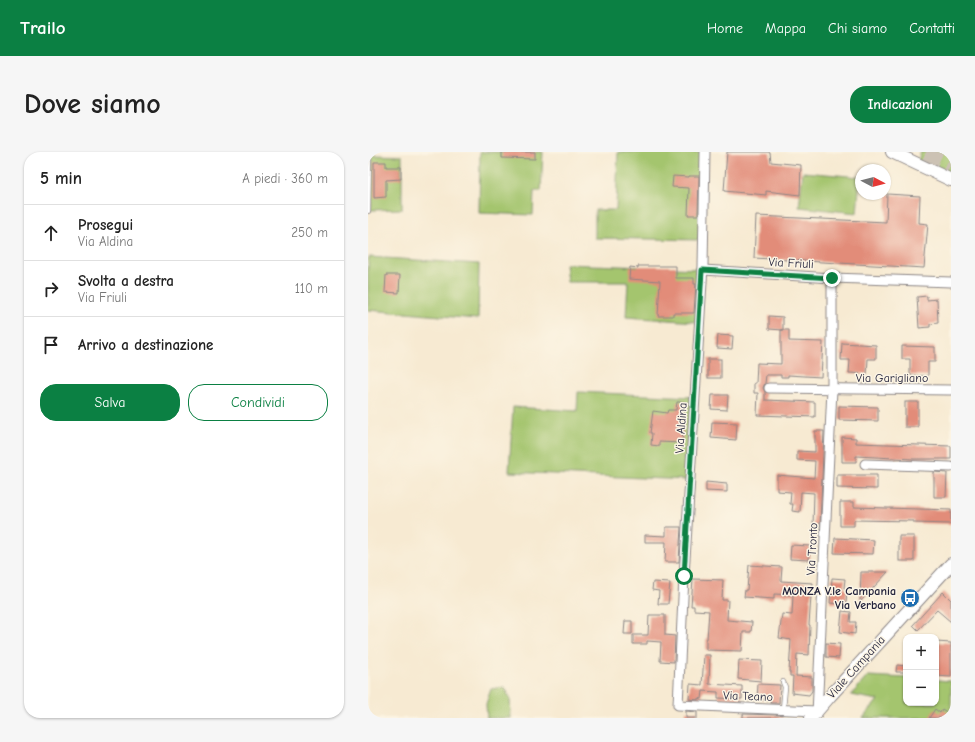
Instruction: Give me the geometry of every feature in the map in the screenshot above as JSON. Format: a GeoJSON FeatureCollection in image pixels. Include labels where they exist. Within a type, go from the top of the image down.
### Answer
{"type":"FeatureCollection","features":[{"type":"Feature","properties":{"kind":"street","name":"Via Aldina"},"geometry":{"type":"LineString","coordinates":[[678,705],[702,270],[705,152]]}},
{"type":"Feature","properties":{"kind":"street"},"geometry":{"type":"LineString","coordinates":[[892,152],[951,180]]}},
{"type":"Feature","properties":{"kind":"street","name":"Via Friuli"},"geometry":{"type":"LineString","coordinates":[[702,270],[832,278],[951,282]]}},
{"type":"Feature","properties":{"kind":"street","name":"Via Tronto"},"geometry":{"type":"LineString","coordinates":[[815,716],[832,389],[832,278]]}},
{"type":"Feature","properties":{"kind":"street"},"geometry":{"type":"LineString","coordinates":[[769,388],[832,389]]}},
{"type":"Feature","properties":{"kind":"street","name":"Via Garigliano"},"geometry":{"type":"LineString","coordinates":[[832,389],[951,390]]}},
{"type":"Feature","properties":{"kind":"street"},"geometry":{"type":"LineString","coordinates":[[865,464],[951,467]]}},
{"type":"Feature","properties":{"kind":"street","name":"Viale Campania"},"geometry":{"type":"LineString","coordinates":[[815,716],[951,564]]}},
{"type":"Feature","properties":{"kind":"street","name":"Via Teano"},"geometry":{"type":"LineString","coordinates":[[678,705],[783,710],[815,716]]}},
{"type":"Feature","properties":{"kind":"lane"},"geometry":{"type":"LineString","coordinates":[[368,211],[369,153]]}},
{"type":"Feature","properties":{"kind":"lane"},"geometry":{"type":"LineString","coordinates":[[783,682],[785,687],[783,710]]}},
{"type":"Feature","properties":{"kind":"green space"},"geometry":{"type":"Polygon","coordinates":[[[480,152],[543,152],[541,191],[534,191],[533,215],[479,213],[480,152]]]}},
{"type":"Feature","properties":{"kind":"green space"},"geometry":{"type":"Polygon","coordinates":[[[618,152],[701,152],[700,240],[595,238],[595,210],[616,210],[618,152]]]}},
{"type":"Feature","properties":{"kind":"green space"},"geometry":{"type":"Polygon","coordinates":[[[921,152],[951,152],[951,176],[918,160],[921,152]]]}},
{"type":"Feature","properties":{"kind":"green space"},"geometry":{"type":"Polygon","coordinates":[[[373,155],[402,156],[402,209],[371,210],[373,155]]]}},
{"type":"Feature","properties":{"kind":"green space"},"geometry":{"type":"Polygon","coordinates":[[[803,172],[855,177],[855,200],[858,200],[857,213],[799,207],[803,172]]]}},
{"type":"Feature","properties":{"kind":"green space"},"geometry":{"type":"Polygon","coordinates":[[[369,257],[479,264],[478,319],[368,310],[369,257]]]}},
{"type":"Feature","properties":{"kind":"green space"},"geometry":{"type":"Polygon","coordinates":[[[565,264],[699,269],[696,322],[626,317],[628,282],[567,282],[565,264]]]}},
{"type":"Feature","properties":{"kind":"green space"},"geometry":{"type":"Polygon","coordinates":[[[578,392],[692,397],[687,480],[509,472],[513,407],[577,411],[578,392]]]}},
{"type":"Feature","properties":{"kind":"green space"},"geometry":{"type":"Polygon","coordinates":[[[868,676],[903,678],[903,706],[939,706],[939,680],[951,681],[951,718],[863,718],[878,700],[851,695],[868,676]]]}},
{"type":"Feature","properties":{"kind":"green space"},"geometry":{"type":"Polygon","coordinates":[[[504,687],[510,699],[511,718],[487,718],[486,704],[491,689],[504,687]]]}},
{"type":"Feature","properties":{"kind":"building"},"geometry":{"type":"Polygon","coordinates":[[[502,152],[535,152],[535,159],[502,158],[502,152]]]}},
{"type":"Feature","properties":{"kind":"building"},"geometry":{"type":"Polygon","coordinates":[[[727,152],[770,152],[771,162],[801,165],[800,195],[766,191],[766,195],[724,191],[727,152]]]}},
{"type":"Feature","properties":{"kind":"building"},"geometry":{"type":"Polygon","coordinates":[[[374,162],[386,162],[386,167],[401,167],[401,179],[386,180],[386,197],[374,198],[374,162]]]}},
{"type":"Feature","properties":{"kind":"building"},"geometry":{"type":"Polygon","coordinates":[[[673,176],[699,176],[698,215],[688,215],[689,188],[672,187],[673,176]]]}},
{"type":"Feature","properties":{"kind":"building"},"geometry":{"type":"Polygon","coordinates":[[[891,194],[920,196],[919,223],[928,224],[924,268],[754,258],[756,216],[886,222],[887,200],[891,200],[891,194]]]}},
{"type":"Feature","properties":{"kind":"building"},"geometry":{"type":"Polygon","coordinates":[[[638,266],[676,266],[676,278],[694,278],[694,284],[696,284],[694,313],[673,313],[673,316],[658,316],[660,281],[629,279],[630,267],[638,268],[638,266]]]}},
{"type":"Feature","properties":{"kind":"building"},"geometry":{"type":"Polygon","coordinates":[[[386,275],[400,275],[399,293],[385,292],[386,275]]]}},
{"type":"Feature","properties":{"kind":"building"},"geometry":{"type":"Polygon","coordinates":[[[927,296],[927,300],[937,299],[938,323],[930,324],[930,327],[919,328],[917,297],[927,296]]]}},
{"type":"Feature","properties":{"kind":"building"},"geometry":{"type":"Polygon","coordinates":[[[769,316],[783,317],[783,330],[769,329],[769,316]]]}},
{"type":"Feature","properties":{"kind":"building"},"geometry":{"type":"Polygon","coordinates":[[[781,330],[789,330],[789,341],[823,342],[821,377],[788,375],[788,377],[781,377],[781,375],[766,375],[763,388],[765,392],[765,400],[815,402],[815,417],[757,415],[758,393],[754,393],[754,383],[756,383],[757,363],[781,364],[781,330]]]}},
{"type":"Feature","properties":{"kind":"building"},"geometry":{"type":"Polygon","coordinates":[[[718,335],[733,336],[732,349],[717,348],[718,335]]]}},
{"type":"Feature","properties":{"kind":"building"},"geometry":{"type":"Polygon","coordinates":[[[842,343],[876,345],[876,359],[868,359],[867,374],[849,373],[850,360],[841,360],[842,343]]]}},
{"type":"Feature","properties":{"kind":"building"},"geometry":{"type":"Polygon","coordinates":[[[902,346],[935,347],[935,362],[928,362],[928,376],[910,375],[910,359],[902,359],[902,346]]]}},
{"type":"Feature","properties":{"kind":"building"},"geometry":{"type":"Polygon","coordinates":[[[708,359],[721,359],[721,378],[708,378],[708,359]]]}},
{"type":"Feature","properties":{"kind":"building"},"geometry":{"type":"Polygon","coordinates":[[[712,395],[728,395],[727,410],[711,409],[712,395]]]}},
{"type":"Feature","properties":{"kind":"building"},"geometry":{"type":"Polygon","coordinates":[[[677,402],[685,402],[682,443],[659,442],[659,446],[651,445],[652,433],[650,433],[653,411],[667,413],[668,410],[676,410],[677,402]]]}},
{"type":"Feature","properties":{"kind":"building"},"geometry":{"type":"Polygon","coordinates":[[[905,402],[918,402],[918,427],[905,427],[905,402]]]}},
{"type":"Feature","properties":{"kind":"building"},"geometry":{"type":"Polygon","coordinates":[[[839,406],[878,407],[878,421],[839,420],[839,406]]]}},
{"type":"Feature","properties":{"kind":"building"},"geometry":{"type":"Polygon","coordinates":[[[712,422],[737,423],[736,440],[711,438],[712,422]]]}},
{"type":"Feature","properties":{"kind":"building"},"geometry":{"type":"Polygon","coordinates":[[[815,431],[824,431],[820,526],[813,526],[814,493],[801,492],[800,512],[792,511],[793,504],[790,504],[791,492],[777,491],[777,475],[814,478],[815,461],[797,460],[797,451],[815,452],[815,431]]]}},
{"type":"Feature","properties":{"kind":"building"},"geometry":{"type":"Polygon","coordinates":[[[842,437],[856,438],[856,443],[951,446],[951,459],[856,456],[856,462],[842,462],[842,437]]]}},
{"type":"Feature","properties":{"kind":"building"},"geometry":{"type":"Polygon","coordinates":[[[934,472],[947,473],[946,497],[934,497],[934,472]]]}},
{"type":"Feature","properties":{"kind":"building"},"geometry":{"type":"Polygon","coordinates":[[[837,475],[877,475],[877,489],[837,488],[837,475]]]}},
{"type":"Feature","properties":{"kind":"building"},"geometry":{"type":"Polygon","coordinates":[[[706,482],[727,484],[727,492],[706,491],[706,482]]]}},
{"type":"Feature","properties":{"kind":"building"},"geometry":{"type":"Polygon","coordinates":[[[840,502],[854,502],[854,507],[951,510],[951,524],[914,523],[914,521],[854,520],[854,526],[840,526],[840,502]]]}},
{"type":"Feature","properties":{"kind":"building"},"geometry":{"type":"Polygon","coordinates":[[[666,527],[681,527],[679,562],[665,562],[666,542],[645,542],[645,535],[666,536],[666,527]]]}},
{"type":"Feature","properties":{"kind":"building"},"geometry":{"type":"Polygon","coordinates":[[[899,536],[914,536],[914,561],[899,561],[899,536]]]}},
{"type":"Feature","properties":{"kind":"building"},"geometry":{"type":"Polygon","coordinates":[[[835,538],[874,540],[873,554],[834,553],[835,538]]]}},
{"type":"Feature","properties":{"kind":"building"},"geometry":{"type":"Polygon","coordinates":[[[791,545],[810,546],[809,560],[790,559],[791,545]]]}},
{"type":"Feature","properties":{"kind":"building"},"geometry":{"type":"Polygon","coordinates":[[[749,565],[782,567],[781,581],[813,583],[809,625],[809,655],[797,654],[796,676],[812,677],[812,691],[809,695],[792,693],[793,676],[790,676],[789,672],[791,640],[779,638],[782,614],[792,615],[793,595],[774,594],[774,599],[744,597],[745,590],[747,590],[749,565]]]}},
{"type":"Feature","properties":{"kind":"building"},"geometry":{"type":"Polygon","coordinates":[[[861,572],[888,572],[860,602],[861,572]]]}},
{"type":"Feature","properties":{"kind":"building"},"geometry":{"type":"Polygon","coordinates":[[[832,578],[845,579],[844,588],[847,589],[846,604],[830,603],[832,578]]]}},
{"type":"Feature","properties":{"kind":"building"},"geometry":{"type":"Polygon","coordinates":[[[693,579],[723,580],[722,600],[728,600],[727,620],[752,622],[751,632],[743,632],[742,651],[706,650],[709,611],[694,610],[694,606],[691,606],[693,579]]]}},
{"type":"Feature","properties":{"kind":"building"},"geometry":{"type":"Polygon","coordinates":[[[653,582],[670,583],[668,604],[658,604],[659,591],[652,590],[653,582]]]}},
{"type":"Feature","properties":{"kind":"building"},"geometry":{"type":"Polygon","coordinates":[[[943,592],[951,600],[951,622],[937,610],[918,630],[913,625],[943,592]]]}},
{"type":"Feature","properties":{"kind":"building"},"geometry":{"type":"Polygon","coordinates":[[[842,611],[851,612],[850,622],[856,622],[855,634],[840,632],[842,611]]]}},
{"type":"Feature","properties":{"kind":"building"},"geometry":{"type":"Polygon","coordinates":[[[649,615],[665,615],[665,635],[675,636],[674,662],[660,661],[661,642],[647,641],[647,644],[633,644],[633,635],[648,635],[649,615]]]}},
{"type":"Feature","properties":{"kind":"building"},"geometry":{"type":"Polygon","coordinates":[[[625,621],[632,621],[632,634],[624,634],[625,621]]]}},
{"type":"Feature","properties":{"kind":"building"},"geometry":{"type":"Polygon","coordinates":[[[939,642],[951,643],[951,677],[939,676],[939,642]]]}},
{"type":"Feature","properties":{"kind":"building"},"geometry":{"type":"Polygon","coordinates":[[[826,643],[840,644],[839,658],[826,657],[826,643]]]}},
{"type":"Feature","properties":{"kind":"building"},"geometry":{"type":"Polygon","coordinates":[[[704,655],[710,655],[709,684],[742,686],[742,699],[718,698],[718,692],[703,691],[702,699],[689,699],[690,684],[702,685],[704,655]]]}},
{"type":"Feature","properties":{"kind":"building"},"geometry":{"type":"Polygon","coordinates":[[[739,660],[762,661],[761,681],[738,679],[739,660]]]}},
{"type":"Feature","properties":{"kind":"building"},"geometry":{"type":"Polygon","coordinates":[[[897,665],[903,666],[903,672],[896,672],[897,665]]]}},
{"type":"Feature","properties":{"kind":"building"},"geometry":{"type":"Polygon","coordinates":[[[758,684],[780,685],[779,703],[770,703],[770,700],[757,700],[758,684]]]}},
{"type":"Feature","properties":{"kind":"building"},"geometry":{"type":"Polygon","coordinates":[[[935,709],[940,713],[942,709],[951,715],[951,718],[929,718],[935,709]]]}},
{"type":"Feature","properties":{"kind":"building"},"geometry":{"type":"Polygon","coordinates":[[[686,711],[697,712],[697,718],[686,718],[686,711]]]}},
{"type":"Feature","properties":{"kind":"building"},"geometry":{"type":"Polygon","coordinates":[[[743,714],[780,715],[783,718],[743,718],[743,714]]]}},
{"type":"Feature","properties":{"kind":"tunnel"},"geometry":{"type":"LineString","coordinates":[[926,152],[951,164]]}},
{"type":"Feature","properties":{"kind":"place","name":"MONZA V.le Campania Via Verbano"},"geometry":{"type":"Point","coordinates":[910,598]}},
{"type":"Feature","properties":{"kind":"route"},"geometry":{"type":"LineString","coordinates":[[684,576],[702,270],[832,278]]}}]}
